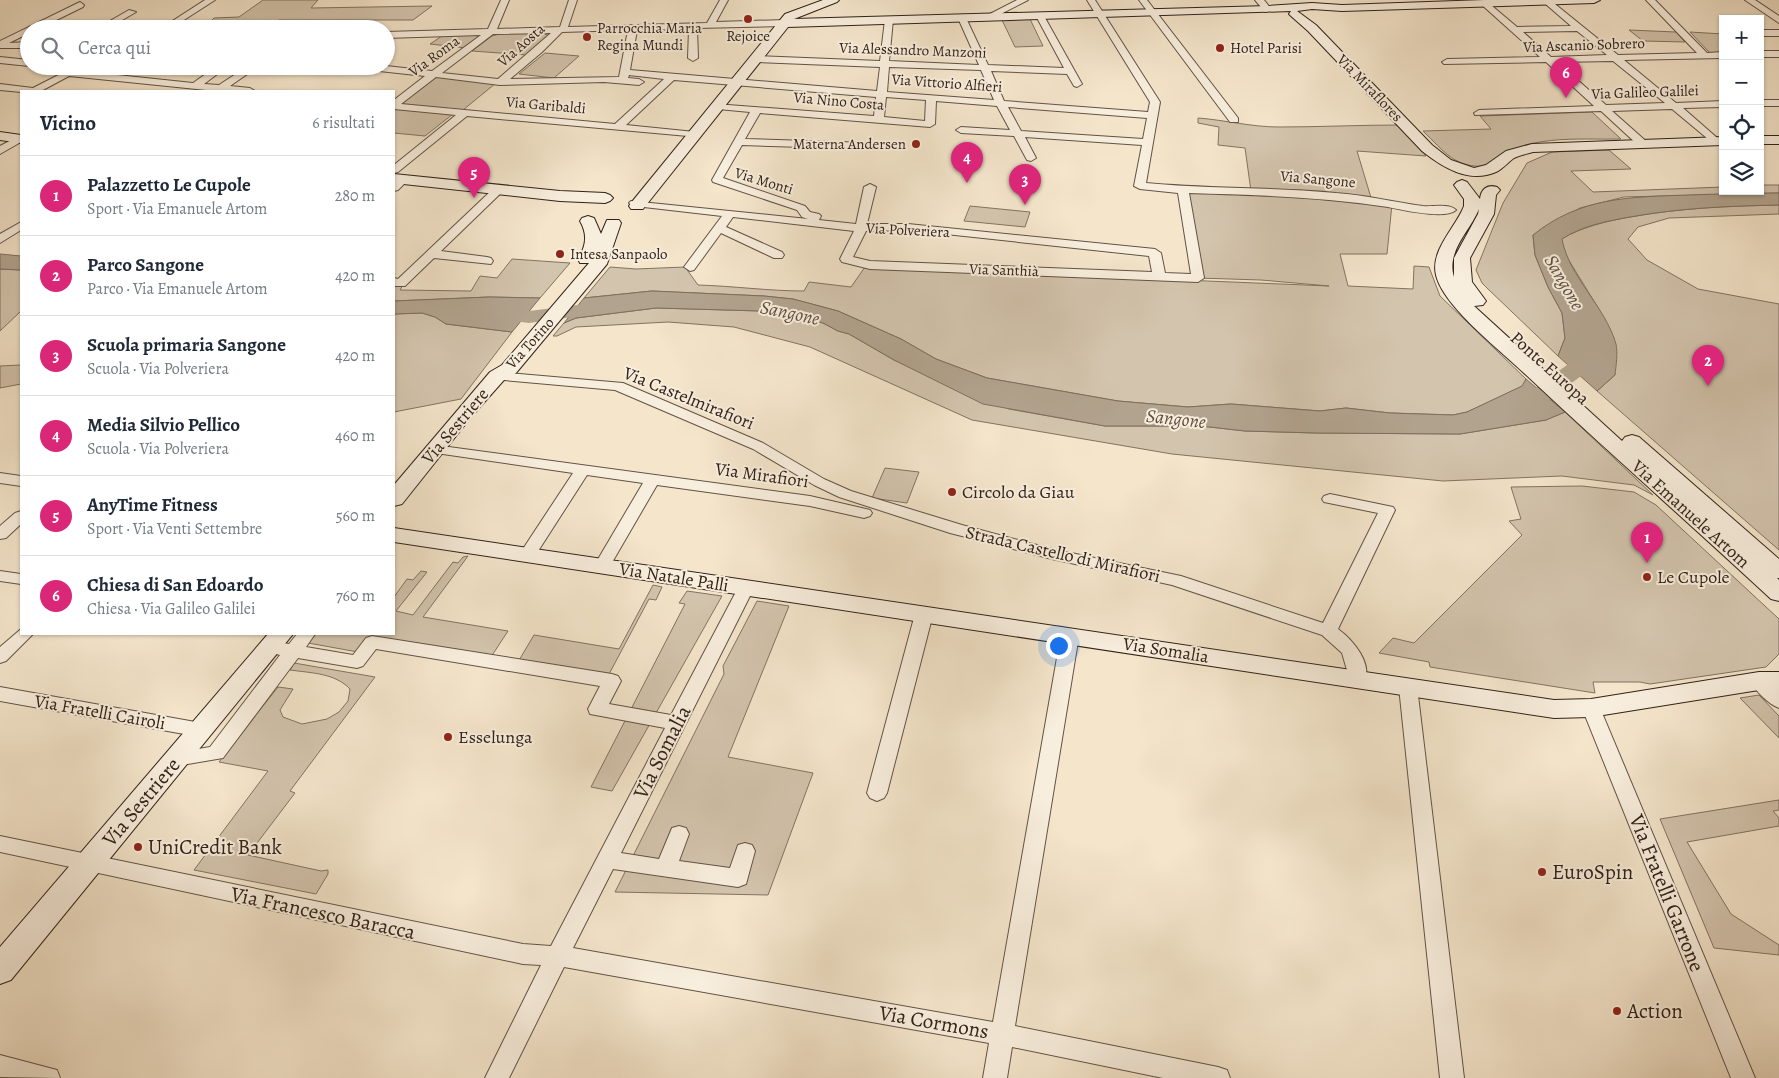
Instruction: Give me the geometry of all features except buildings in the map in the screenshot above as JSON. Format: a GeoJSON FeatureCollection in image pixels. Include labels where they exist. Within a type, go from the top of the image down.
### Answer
{"type":"FeatureCollection","features":[{"type":"Feature","properties":{"kind":"street"},"geometry":{"type":"LineString","coordinates":[[199,0],[211,0]]}},
{"type":"Feature","properties":{"kind":"street"},"geometry":{"type":"LineString","coordinates":[[179,20],[211,0]]}},
{"type":"Feature","properties":{"kind":"street"},"geometry":{"type":"LineString","coordinates":[[492,31],[505,0]]}},
{"type":"Feature","properties":{"kind":"street"},"geometry":{"type":"LineString","coordinates":[[562,29],[573,0]]}},
{"type":"Feature","properties":{"kind":"street"},"geometry":{"type":"LineString","coordinates":[[710,26],[724,0]]}},
{"type":"Feature","properties":{"kind":"street"},"geometry":{"type":"LineString","coordinates":[[635,203],[651,188],[785,23],[794,15],[833,0]]}},
{"type":"Feature","properties":{"kind":"street"},"geometry":{"type":"LineString","coordinates":[[988,18],[1024,0]]}},
{"type":"Feature","properties":{"kind":"street"},"geometry":{"type":"LineString","coordinates":[[961,130],[1149,142],[1156,102],[1091,0]]}},
{"type":"Feature","properties":{"kind":"street"},"geometry":{"type":"LineString","coordinates":[[1143,0],[1234,120]]}},
{"type":"Feature","properties":{"kind":"street"},"geometry":{"type":"LineString","coordinates":[[1259,0],[1268,10]]}},
{"type":"Feature","properties":{"kind":"street"},"geometry":{"type":"LineString","coordinates":[[395,34],[1342,8],[1461,2],[1594,0]]}},
{"type":"Feature","properties":{"kind":"street"},"geometry":{"type":"LineString","coordinates":[[1650,0],[1704,55]]}},
{"type":"Feature","properties":{"kind":"street"},"geometry":{"type":"LineString","coordinates":[[1749,0],[1779,20]]}},
{"type":"Feature","properties":{"kind":"street"},"geometry":{"type":"LineString","coordinates":[[1546,1],[1719,140]]}},
{"type":"Feature","properties":{"kind":"street"},"geometry":{"type":"LineString","coordinates":[[1485,3],[1643,144]]}},
{"type":"Feature","properties":{"kind":"street"},"geometry":{"type":"LineString","coordinates":[[51,20],[80,5]]}},
{"type":"Feature","properties":{"kind":"street","name":"Via Miraflores"},"geometry":{"type":"LineString","coordinates":[[1306,9],[1312,28],[1427,148],[1432,158],[1466,177]]}},
{"type":"Feature","properties":{"kind":"street"},"geometry":{"type":"LineString","coordinates":[[117,20],[132,12]]}},
{"type":"Feature","properties":{"kind":"street"},"geometry":{"type":"LineString","coordinates":[[1040,16],[1077,84]]}},
{"type":"Feature","properties":{"kind":"street"},"geometry":{"type":"LineString","coordinates":[[962,18],[1000,102],[1031,158]]}},
{"type":"Feature","properties":{"kind":"street"},"geometry":{"type":"LineString","coordinates":[[879,120],[889,20]]}},
{"type":"Feature","properties":{"kind":"street"},"geometry":{"type":"LineString","coordinates":[[693,26],[693,58]]}},
{"type":"Feature","properties":{"kind":"street"},"geometry":{"type":"LineString","coordinates":[[624,76],[633,27]]}},
{"type":"Feature","properties":{"kind":"street"},"geometry":{"type":"LineString","coordinates":[[1515,30],[1581,28]]}},
{"type":"Feature","properties":{"kind":"street","name":"Via Aosta"},"geometry":{"type":"LineString","coordinates":[[500,82],[562,29]]}},
{"type":"Feature","properties":{"kind":"street","name":"Via Roma"},"geometry":{"type":"LineString","coordinates":[[395,104],[492,31]]}},
{"type":"Feature","properties":{"kind":"street"},"geometry":{"type":"LineString","coordinates":[[1764,33],[1779,34]]}},
{"type":"Feature","properties":{"kind":"street"},"geometry":{"type":"LineString","coordinates":[[0,45],[20,36]]}},
{"type":"Feature","properties":{"kind":"street"},"geometry":{"type":"LineString","coordinates":[[0,54],[15,46],[20,41]]}},
{"type":"Feature","properties":{"kind":"street"},"geometry":{"type":"LineString","coordinates":[[0,45],[20,46]]}},
{"type":"Feature","properties":{"kind":"street"},"geometry":{"type":"LineString","coordinates":[[1764,54],[1779,54]]}},
{"type":"Feature","properties":{"kind":"street","name":"Via Ascanio Sobrero"},"geometry":{"type":"LineString","coordinates":[[1446,62],[1719,55]]}},
{"type":"Feature","properties":{"kind":"street","name":"Via Alessandro Manzoni"},"geometry":{"type":"LineString","coordinates":[[756,58],[1069,71]]}},
{"type":"Feature","properties":{"kind":"street"},"geometry":{"type":"LineString","coordinates":[[0,60],[20,62]]}},
{"type":"Feature","properties":{"kind":"street"},"geometry":{"type":"LineString","coordinates":[[395,70],[500,82],[624,76],[663,85]]}},
{"type":"Feature","properties":{"kind":"street"},"geometry":{"type":"LineString","coordinates":[[37,90],[57,75]]}},
{"type":"Feature","properties":{"kind":"street"},"geometry":{"type":"LineString","coordinates":[[105,75],[218,90],[241,75]]}},
{"type":"Feature","properties":{"kind":"street"},"geometry":{"type":"LineString","coordinates":[[194,86],[210,75]]}},
{"type":"Feature","properties":{"kind":"street","name":"Via Vittorio Alfieri"},"geometry":{"type":"LineString","coordinates":[[624,76],[671,77],[1000,102],[1154,116]]}},
{"type":"Feature","properties":{"kind":"street"},"geometry":{"type":"LineString","coordinates":[[618,127],[671,77]]}},
{"type":"Feature","properties":{"kind":"street"},"geometry":{"type":"LineString","coordinates":[[0,87],[27,90]]}},
{"type":"Feature","properties":{"kind":"street","name":"Via Nino Costa"},"geometry":{"type":"LineString","coordinates":[[718,106],[930,124],[931,97]]}},
{"type":"Feature","properties":{"kind":"street"},"geometry":{"type":"LineString","coordinates":[[1764,103],[1779,102]]}},
{"type":"Feature","properties":{"kind":"street","name":"Via Galileo Galilei"},"geometry":{"type":"LineString","coordinates":[[1479,113],[1719,104]]}},
{"type":"Feature","properties":{"kind":"street","name":"Via Garibaldi"},"geometry":{"type":"LineString","coordinates":[[395,105],[694,135]]}},
{"type":"Feature","properties":{"kind":"street","name":"Via Monti"},"geometry":{"type":"LineString","coordinates":[[757,110],[717,180],[801,208],[806,215],[815,216],[813,222]]}},
{"type":"Feature","properties":{"kind":"street"},"geometry":{"type":"LineString","coordinates":[[396,179],[464,113]]}},
{"type":"Feature","properties":{"kind":"street"},"geometry":{"type":"LineString","coordinates":[[0,136],[20,138]]}},
{"type":"Feature","properties":{"kind":"street"},"geometry":{"type":"LineString","coordinates":[[0,151],[20,139]]}},
{"type":"Feature","properties":{"kind":"street"},"geometry":{"type":"LineString","coordinates":[[1764,140],[1779,140]]}},
{"type":"Feature","properties":{"kind":"street"},"geometry":{"type":"LineString","coordinates":[[1466,177],[1491,169],[1511,154],[1525,150],[1562,146],[1719,141]]}},
{"type":"Feature","properties":{"kind":"street"},"geometry":{"type":"LineString","coordinates":[[737,142],[868,146]]}},
{"type":"Feature","properties":{"kind":"street","name":"Via Sangone"},"geometry":{"type":"LineString","coordinates":[[1149,142],[1140,186],[1183,190],[1276,192],[1338,196],[1426,210],[1450,210]]}},
{"type":"Feature","properties":{"kind":"street"},"geometry":{"type":"LineString","coordinates":[[1471,303],[1463,282],[1462,258],[1486,214],[1488,194],[1509,170],[1523,158],[1540,150],[1562,146]]}},
{"type":"Feature","properties":{"kind":"street"},"geometry":{"type":"LineString","coordinates":[[1466,177],[1474,189],[1496,185]]}},
{"type":"Feature","properties":{"kind":"street"},"geometry":{"type":"LineString","coordinates":[[1466,177],[1472,206],[1447,249],[1443,267],[1447,282],[1471,303]]}},
{"type":"Feature","properties":{"kind":"street"},"geometry":{"type":"LineString","coordinates":[[396,179],[560,196],[605,198],[635,203]]}},
{"type":"Feature","properties":{"kind":"street"},"geometry":{"type":"LineString","coordinates":[[860,228],[870,187]]}},
{"type":"Feature","properties":{"kind":"street"},"geometry":{"type":"LineString","coordinates":[[395,282],[401,283],[498,190]]}},
{"type":"Feature","properties":{"kind":"street","name":"Via Santhià"},"geometry":{"type":"LineString","coordinates":[[860,228],[846,259],[870,265],[1198,278],[1183,190]]}},
{"type":"Feature","properties":{"kind":"street"},"geometry":{"type":"LineString","coordinates":[[560,196],[579,201],[586,213],[613,223],[632,217],[638,211],[635,203]]}},
{"type":"Feature","properties":{"kind":"street"},"geometry":{"type":"LineString","coordinates":[[586,213],[605,198]]}},
{"type":"Feature","properties":{"kind":"street","name":"Via Polveriera"},"geometry":{"type":"LineString","coordinates":[[635,203],[860,228],[908,227],[1155,253],[1159,276]]}},
{"type":"Feature","properties":{"kind":"street","name":"Via Torino"},"geometry":{"type":"LineString","coordinates":[[585,269],[595,238],[594,230],[586,213]]}},
{"type":"Feature","properties":{"kind":"street"},"geometry":{"type":"LineString","coordinates":[[690,267],[730,213]]}},
{"type":"Feature","properties":{"kind":"street","name":"Via Torino"},"geometry":{"type":"LineString","coordinates":[[497,376],[509,369],[520,348],[585,269],[603,255],[613,223]]}},
{"type":"Feature","properties":{"kind":"street"},"geometry":{"type":"LineString","coordinates":[[0,239],[20,226]]}},
{"type":"Feature","properties":{"kind":"street"},"geometry":{"type":"LineString","coordinates":[[719,228],[778,255]]}},
{"type":"Feature","properties":{"kind":"street"},"geometry":{"type":"LineString","coordinates":[[432,254],[487,261]]}},
{"type":"Feature","properties":{"kind":"street","name":"Ponte Europa"},"geometry":{"type":"LineString","coordinates":[[1471,303],[1613,434]]}},
{"type":"Feature","properties":{"kind":"street","name":"Via Sestriere"},"geometry":{"type":"LineString","coordinates":[[395,498],[497,376]]}},
{"type":"Feature","properties":{"kind":"street","name":"Via Castelmirafiori"},"geometry":{"type":"LineString","coordinates":[[497,376],[618,386],[758,446],[800,471]]}},
{"type":"Feature","properties":{"kind":"street","name":"Via Emanuele Artom"},"geometry":{"type":"LineString","coordinates":[[1613,434],[1779,570]]}},
{"type":"Feature","properties":{"kind":"street","name":"Via Emanuele Artom"},"geometry":{"type":"LineString","coordinates":[[1613,434],[1779,593]]}},
{"type":"Feature","properties":{"kind":"street"},"geometry":{"type":"LineString","coordinates":[[395,535],[527,555],[583,470],[434,449]]}},
{"type":"Feature","properties":{"kind":"street","name":"Via Mirafiori"},"geometry":{"type":"LineString","coordinates":[[583,470],[810,502],[864,513]]}},
{"type":"Feature","properties":{"kind":"street","name":"Strada Castello di Mirafiori"},"geometry":{"type":"LineString","coordinates":[[800,471],[845,494],[956,529],[1052,554],[1175,580],[1216,592],[1328,631],[1345,644],[1349,650],[1355,661],[1357,679]]}},
{"type":"Feature","properties":{"kind":"street"},"geometry":{"type":"LineString","coordinates":[[0,478],[20,481]]}},
{"type":"Feature","properties":{"kind":"street"},"geometry":{"type":"LineString","coordinates":[[602,566],[653,479]]}},
{"type":"Feature","properties":{"kind":"street"},"geometry":{"type":"LineString","coordinates":[[1328,631],[1387,510],[1330,498]]}},
{"type":"Feature","properties":{"kind":"street"},"geometry":{"type":"LineString","coordinates":[[0,534],[20,517]]}},
{"type":"Feature","properties":{"kind":"street","name":"Via Natale Palli"},"geometry":{"type":"LineString","coordinates":[[527,555],[746,588]]}},
{"type":"Feature","properties":{"kind":"street"},"geometry":{"type":"LineString","coordinates":[[0,576],[20,579]]}},
{"type":"Feature","properties":{"kind":"street","name":"Via Somalia"},"geometry":{"type":"LineString","coordinates":[[497,1078],[606,860],[746,588],[1408,687]]}},
{"type":"Feature","properties":{"kind":"street"},"geometry":{"type":"LineString","coordinates":[[877,794],[924,614]]}},
{"type":"Feature","properties":{"kind":"street"},"geometry":{"type":"LineString","coordinates":[[0,657],[23,635]]}},
{"type":"Feature","properties":{"kind":"street"},"geometry":{"type":"LineString","coordinates":[[176,759],[216,754],[282,644],[304,635]]}},
{"type":"Feature","properties":{"kind":"street","name":"Via Cormons"},"geometry":{"type":"LineString","coordinates":[[557,958],[578,958],[1002,1034],[1070,636]]}},
{"type":"Feature","properties":{"kind":"street"},"geometry":{"type":"LineString","coordinates":[[282,644],[356,662],[372,642],[612,681],[597,709],[677,723]]}},
{"type":"Feature","properties":{"kind":"street","name":"Via Sestriere"},"geometry":{"type":"LineString","coordinates":[[0,970],[200,730],[282,644]]}},
{"type":"Feature","properties":{"kind":"street"},"geometry":{"type":"LineString","coordinates":[[1452,1078],[1408,687],[1554,709],[1591,708],[1772,678],[1779,701]]}},
{"type":"Feature","properties":{"kind":"street","name":"Via Fratelli Cairoli"},"geometry":{"type":"LineString","coordinates":[[0,694],[200,730]]}},
{"type":"Feature","properties":{"kind":"street","name":"Via Fratelli Garrone"},"geometry":{"type":"LineString","coordinates":[[1591,708],[1742,1078]]}},
{"type":"Feature","properties":{"kind":"street"},"geometry":{"type":"LineString","coordinates":[[666,868],[679,834]]}},
{"type":"Feature","properties":{"kind":"street","name":"Via Francesco Baracca"},"geometry":{"type":"LineString","coordinates":[[0,844],[339,917],[524,954],[557,958]]}},
{"type":"Feature","properties":{"kind":"street"},"geometry":{"type":"LineString","coordinates":[[606,860],[738,878],[746,851]]}},
{"type":"Feature","properties":{"kind":"street"},"geometry":{"type":"LineString","coordinates":[[995,1078],[1002,1034],[1218,1078]]}},
{"type":"Feature","properties":{"kind":"street"},"geometry":{"type":"LineString","coordinates":[[0,1066],[48,1078]]}},
{"type":"Feature","properties":{"kind":"shaded area"},"geometry":{"type":"Polygon","coordinates":[[[263,0],[318,0],[311,8],[432,6],[413,20],[212,20],[214,18],[239,17],[263,0]]]}},
{"type":"Feature","properties":{"kind":"shaded area"},"geometry":{"type":"Polygon","coordinates":[[[1030,19],[1043,46],[1015,47],[1002,20],[1030,19]]]}},
{"type":"Feature","properties":{"kind":"shaded area"},"geometry":{"type":"Polygon","coordinates":[[[1629,30],[1676,32],[1685,42],[1643,41],[1629,30]]]}},
{"type":"Feature","properties":{"kind":"shaded area"},"geometry":{"type":"Polygon","coordinates":[[[542,32],[550,37],[527,55],[472,51],[492,36],[503,33],[542,32]]]}},
{"type":"Feature","properties":{"kind":"shaded area"},"geometry":{"type":"Polygon","coordinates":[[[1690,32],[1719,34],[1719,52],[1710,53],[1690,32]]]}},
{"type":"Feature","properties":{"kind":"shaded area"},"geometry":{"type":"Polygon","coordinates":[[[476,35],[481,37],[466,48],[430,44],[442,36],[476,35]]]}},
{"type":"Feature","properties":{"kind":"shaded area"},"geometry":{"type":"Polygon","coordinates":[[[545,53],[579,56],[554,78],[519,74],[545,53]]]}},
{"type":"Feature","properties":{"kind":"shaded area"},"geometry":{"type":"Polygon","coordinates":[[[438,76],[496,83],[463,110],[400,105],[438,76]]]}},
{"type":"Feature","properties":{"kind":"shaded area"},"geometry":{"type":"Polygon","coordinates":[[[395,109],[453,114],[425,136],[395,133],[395,109]]]}},
{"type":"Feature","properties":{"kind":"shaded area"},"geometry":{"type":"Polygon","coordinates":[[[1592,112],[1621,139],[1569,139],[1533,143],[1501,155],[1488,166],[1467,165],[1459,162],[1445,152],[1423,131],[1491,129],[1480,116],[1592,112]]]}},
{"type":"Feature","properties":{"kind":"shaded area"},"geometry":{"type":"Polygon","coordinates":[[[1198,118],[1269,127],[1399,125],[1426,156],[1357,151],[1372,201],[1392,204],[1387,254],[1340,254],[1348,286],[1413,289],[1414,266],[1429,267],[1440,296],[1526,379],[1523,386],[1467,412],[1453,415],[1390,413],[1346,408],[1320,411],[1231,404],[1188,407],[1118,401],[987,378],[936,359],[901,339],[838,311],[793,299],[652,291],[584,298],[610,267],[636,269],[685,267],[698,285],[791,291],[804,291],[809,282],[851,287],[865,267],[1329,286],[1261,280],[1198,278],[1183,190],[1251,191],[1245,148],[1218,145],[1219,127],[1198,123],[1198,118]]]}},
{"type":"Feature","properties":{"kind":"shaded area"},"geometry":{"type":"Polygon","coordinates":[[[1609,150],[1631,169],[1571,171],[1593,192],[1719,187],[1719,195],[1624,197],[1580,208],[1533,235],[1535,255],[1548,287],[1562,313],[1565,338],[1558,356],[1482,283],[1476,270],[1503,203],[1527,163],[1552,152],[1609,150]]]}},
{"type":"Feature","properties":{"kind":"shaded area"},"geometry":{"type":"Polygon","coordinates":[[[1764,185],[1779,185],[1779,193],[1764,193],[1764,185]]]}},
{"type":"Feature","properties":{"kind":"shaded area"},"geometry":{"type":"Polygon","coordinates":[[[1779,205],[1779,214],[1669,218],[1638,227],[1628,239],[1647,260],[1698,289],[1779,304],[1779,550],[1597,391],[1615,375],[1600,311],[1565,254],[1561,239],[1595,225],[1667,211],[1779,205]]]}},
{"type":"Feature","properties":{"kind":"shaded area"},"geometry":{"type":"Polygon","coordinates":[[[970,206],[1030,212],[1025,227],[964,221],[970,206]]]}},
{"type":"Feature","properties":{"kind":"shaded area"},"geometry":{"type":"Polygon","coordinates":[[[512,259],[570,263],[540,298],[489,297],[395,301],[395,285],[403,285],[400,290],[471,291],[480,276],[497,278],[512,259]]]}},
{"type":"Feature","properties":{"kind":"shaded area"},"geometry":{"type":"Polygon","coordinates":[[[0,269],[20,270],[20,312],[0,331],[0,269]]]}},
{"type":"Feature","properties":{"kind":"shaded area"},"geometry":{"type":"Polygon","coordinates":[[[656,308],[761,311],[774,316],[788,315],[823,323],[838,331],[849,334],[894,360],[1009,409],[1105,426],[1201,426],[1245,431],[1316,433],[1460,434],[1546,420],[1565,412],[1653,495],[1634,485],[1562,476],[1443,481],[1172,454],[972,420],[810,347],[734,327],[668,322],[576,327],[553,336],[564,323],[576,318],[656,308]]]}},
{"type":"Feature","properties":{"kind":"shaded area"},"geometry":{"type":"Polygon","coordinates":[[[422,313],[435,317],[446,324],[512,332],[461,399],[395,412],[395,314],[422,313]]]}},
{"type":"Feature","properties":{"kind":"shaded area"},"geometry":{"type":"Polygon","coordinates":[[[20,365],[20,384],[0,388],[0,366],[20,365]]]}},
{"type":"Feature","properties":{"kind":"shaded area"},"geometry":{"type":"Polygon","coordinates":[[[885,468],[919,472],[907,503],[872,498],[885,468]]]}},
{"type":"Feature","properties":{"kind":"shaded area","name":"Le Cupole"},"geometry":{"type":"Polygon","coordinates":[[[1582,486],[1634,492],[1656,505],[1779,619],[1779,654],[1766,667],[1650,684],[1640,682],[1593,682],[1595,693],[1430,667],[1429,662],[1379,653],[1393,638],[1414,643],[1522,535],[1509,521],[1521,519],[1511,487],[1582,486]]]}},
{"type":"Feature","properties":{"kind":"shaded area"},"geometry":{"type":"Polygon","coordinates":[[[468,556],[423,617],[508,631],[491,657],[369,638],[358,652],[308,643],[315,635],[395,635],[395,596],[407,579],[413,580],[421,571],[427,572],[396,611],[413,615],[453,562],[458,563],[463,557],[468,556]]]}},
{"type":"Feature","properties":{"kind":"shaded area"},"geometry":{"type":"Polygon","coordinates":[[[653,585],[662,587],[656,600],[649,599],[608,676],[518,662],[534,635],[619,649],[653,585]]]}},
{"type":"Feature","properties":{"kind":"shaded area"},"geometry":{"type":"Polygon","coordinates":[[[687,591],[722,596],[612,791],[591,787],[685,604],[679,603],[687,591]]]}},
{"type":"Feature","properties":{"kind":"shaded area"},"geometry":{"type":"Polygon","coordinates":[[[757,601],[789,606],[728,757],[813,773],[768,895],[615,892],[724,674],[723,666],[757,601]]]}},
{"type":"Feature","properties":{"kind":"shaded area"},"geometry":{"type":"Polygon","coordinates":[[[294,663],[375,677],[290,791],[295,793],[248,855],[321,871],[328,870],[328,874],[316,894],[194,870],[268,771],[219,762],[278,687],[293,689],[280,710],[283,717],[302,724],[327,719],[339,712],[348,701],[350,689],[344,684],[330,677],[290,670],[294,663]]]}},
{"type":"Feature","properties":{"kind":"shaded area"},"geometry":{"type":"Polygon","coordinates":[[[1759,695],[1779,716],[1779,738],[1740,698],[1759,695]]]}},
{"type":"Feature","properties":{"kind":"shaded area"},"geometry":{"type":"Polygon","coordinates":[[[1779,800],[1779,810],[1773,811],[1779,818],[1779,826],[1687,842],[1731,914],[1779,945],[1779,955],[1714,948],[1660,819],[1779,800]]]}},
{"type":"Feature","properties":{"kind":"water"},"geometry":{"type":"Polygon","coordinates":[[[1764,193],[1779,193],[1779,205],[1667,211],[1612,220],[1570,234],[1562,239],[1566,253],[1579,279],[1611,330],[1617,348],[1615,375],[1597,391],[1558,356],[1565,338],[1562,313],[1548,287],[1535,255],[1533,235],[1551,222],[1569,213],[1587,206],[1606,202],[1646,197],[1719,194],[1764,195],[1764,193]]]}},
{"type":"Feature","properties":{"kind":"water"},"geometry":{"type":"Polygon","coordinates":[[[0,254],[20,256],[20,270],[0,269],[0,254]]]}},
{"type":"Feature","properties":{"kind":"water"},"geometry":{"type":"Polygon","coordinates":[[[652,291],[793,299],[838,311],[901,339],[936,359],[987,378],[1118,401],[1188,407],[1231,404],[1320,411],[1346,408],[1390,413],[1453,415],[1467,412],[1522,386],[1526,379],[1565,412],[1546,420],[1460,434],[1316,433],[1245,431],[1201,426],[1105,426],[983,404],[894,360],[849,334],[838,331],[823,323],[788,315],[774,316],[761,311],[656,308],[576,318],[564,323],[584,298],[652,291]]]}},
{"type":"Feature","properties":{"kind":"water"},"geometry":{"type":"Polygon","coordinates":[[[489,297],[540,298],[512,332],[446,324],[435,317],[422,313],[395,314],[395,301],[489,297]]]}},
{"type":"Feature","properties":{"kind":"waterway","name":"Sangone"},"geometry":{"type":"LineString","coordinates":[[489,313],[529,317],[610,307]]}},
{"type":"Feature","properties":{"kind":"waterway","name":"Sangone"},"geometry":{"type":"LineString","coordinates":[[1510,407],[1533,401],[1577,368],[1589,338]]}},
{"type":"Feature","properties":{"kind":"place","name":"Rejoice"},"geometry":{"type":"Point","coordinates":[748,19]}},
{"type":"Feature","properties":{"kind":"place","name":"Parrocchia Maria Regina Mundi"},"geometry":{"type":"Point","coordinates":[587,37]}},
{"type":"Feature","properties":{"kind":"place","name":"Hotel Parisi"},"geometry":{"type":"Point","coordinates":[1220,48]}},
{"type":"Feature","properties":{"kind":"place","name":"Chiesa di San Edoardo"},"geometry":{"type":"Point","coordinates":[1566,98]}},
{"type":"Feature","properties":{"kind":"place","name":"Materna Andersen"},"geometry":{"type":"Point","coordinates":[916,144]}},
{"type":"Feature","properties":{"kind":"place","name":"Media Silvio Pellico"},"geometry":{"type":"Point","coordinates":[967,183]}},
{"type":"Feature","properties":{"kind":"place","name":"AnyTime Fitness"},"geometry":{"type":"Point","coordinates":[474,198]}},
{"type":"Feature","properties":{"kind":"place","name":"Scuola primaria Sangone"},"geometry":{"type":"Point","coordinates":[1025,205]}},
{"type":"Feature","properties":{"kind":"place","name":"Intesa Sanpaolo"},"geometry":{"type":"Point","coordinates":[560,254]}},
{"type":"Feature","properties":{"kind":"place","name":"Parco Sangone"},"geometry":{"type":"Point","coordinates":[1708,386]}},
{"type":"Feature","properties":{"kind":"place","name":"Circolo da Giau"},"geometry":{"type":"Point","coordinates":[952,492]}},
{"type":"Feature","properties":{"kind":"place","name":"Palazzetto Le Cupole"},"geometry":{"type":"Point","coordinates":[1647,563]}},
{"type":"Feature","properties":{"kind":"place","name":"Le Cupole"},"geometry":{"type":"Point","coordinates":[1647,577]}},
{"type":"Feature","properties":{"kind":"place","name":"Esselunga"},"geometry":{"type":"Point","coordinates":[448,737]}},
{"type":"Feature","properties":{"kind":"place","name":"UniCredit Bank"},"geometry":{"type":"Point","coordinates":[138,847]}},
{"type":"Feature","properties":{"kind":"place","name":"EuroSpin"},"geometry":{"type":"Point","coordinates":[1542,872]}},
{"type":"Feature","properties":{"kind":"place","name":"Action"},"geometry":{"type":"Point","coordinates":[1617,1011]}}]}
